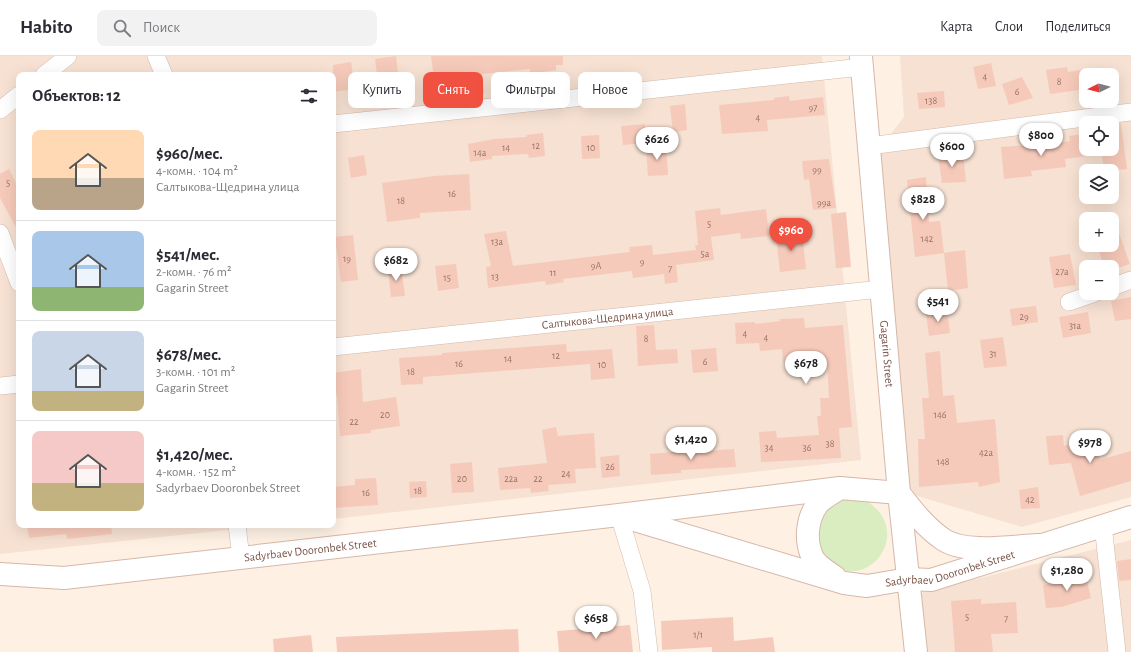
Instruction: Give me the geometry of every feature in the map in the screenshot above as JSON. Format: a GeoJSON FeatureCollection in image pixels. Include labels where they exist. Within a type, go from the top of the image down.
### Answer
{"type":"FeatureCollection","features":[{"type":"Feature","properties":{"kind":"main road","name":"Gagarin Street"},"geometry":{"type":"LineString","coordinates":[[862,61],[899,493],[916,652]]}},
{"type":"Feature","properties":{"kind":"main road","name":"Sadyrbaev Dooronbek Street"},"geometry":{"type":"LineString","coordinates":[[0,574],[64,578],[619,515],[840,488],[899,493],[920,519],[944,540],[953,544],[973,547],[1038,545]]}},
{"type":"Feature","properties":{"kind":"main road"},"geometry":{"type":"LineString","coordinates":[[840,488],[818,504],[809,521],[808,537],[812,556],[821,568],[844,583]]}},
{"type":"Feature","properties":{"kind":"main road","name":"Sadyrbaev Dooronbek Street"},"geometry":{"type":"LineString","coordinates":[[619,515],[844,583],[867,586],[908,579],[931,580],[1038,545]]}},
{"type":"Feature","properties":{"kind":"main road"},"geometry":{"type":"LineString","coordinates":[[1038,545],[1131,517]]}},
{"type":"Feature","properties":{"kind":"street"},"geometry":{"type":"LineString","coordinates":[[48,72],[68,56]]}},
{"type":"Feature","properties":{"kind":"street"},"geometry":{"type":"LineString","coordinates":[[156,56],[163,72]]}},
{"type":"Feature","properties":{"kind":"street"},"geometry":{"type":"LineString","coordinates":[[336,124],[862,61]]}},
{"type":"Feature","properties":{"kind":"street"},"geometry":{"type":"LineString","coordinates":[[0,110],[16,97]]}},
{"type":"Feature","properties":{"kind":"street"},"geometry":{"type":"LineString","coordinates":[[869,146],[1131,112]]}},
{"type":"Feature","properties":{"kind":"street"},"geometry":{"type":"LineString","coordinates":[[0,233],[16,275]]}},
{"type":"Feature","properties":{"kind":"street"},"geometry":{"type":"LineString","coordinates":[[1119,284],[1131,280]]}},
{"type":"Feature","properties":{"kind":"street","name":"Салтыкова-Щедрина улица"},"geometry":{"type":"LineString","coordinates":[[336,347],[881,289]]}},
{"type":"Feature","properties":{"kind":"street"},"geometry":{"type":"LineString","coordinates":[[1069,302],[1079,299]]}},
{"type":"Feature","properties":{"kind":"street"},"geometry":{"type":"LineString","coordinates":[[0,386],[16,384]]}},
{"type":"Feature","properties":{"kind":"street"},"geometry":{"type":"LineString","coordinates":[[619,515],[642,591],[649,652]]}},
{"type":"Feature","properties":{"kind":"street"},"geometry":{"type":"LineString","coordinates":[[1102,525],[1117,652]]}},
{"type":"Feature","properties":{"kind":"street"},"geometry":{"type":"LineString","coordinates":[[237,528],[240,558]]}},
{"type":"Feature","properties":{"kind":"shaded area"},"geometry":{"type":"Polygon","coordinates":[[[0,56],[822,56],[861,460],[336,519],[336,72],[16,72],[16,528],[246,528],[0,554],[0,56]]]}},
{"type":"Feature","properties":{"kind":"shaded area"},"geometry":{"type":"Polygon","coordinates":[[[900,56],[1131,56],[1131,497],[1022,527],[907,493],[875,154],[904,117],[900,56]]]}},
{"type":"Feature","properties":{"kind":"shaded area"},"geometry":{"type":"Polygon","coordinates":[[[1131,540],[1131,652],[926,652],[921,593],[1131,540]]]}},
{"type":"Feature","properties":{"kind":"green space"},"geometry":{"type":"Polygon","coordinates":[[[859,497],[876,508],[885,522],[887,536],[884,549],[876,560],[865,568],[852,571],[834,567],[818,552],[817,517],[835,500],[859,497]]]}},
{"type":"Feature","properties":{"kind":"building"},"geometry":{"type":"Polygon","coordinates":[[[396,56],[398,72],[377,72],[375,59],[396,56]]]}},
{"type":"Feature","properties":{"kind":"building"},"geometry":{"type":"Polygon","coordinates":[[[431,56],[563,56],[563,65],[556,65],[556,70],[543,72],[530,72],[530,69],[483,74],[483,72],[433,72],[431,56]]]}},
{"type":"Feature","properties":{"kind":"building"},"geometry":{"type":"Polygon","coordinates":[[[351,62],[352,72],[348,72],[348,90],[336,92],[336,72],[333,72],[333,65],[351,62]]]}},
{"type":"Feature","properties":{"kind":"building"},"geometry":{"type":"Polygon","coordinates":[[[991,63],[996,86],[978,89],[973,67],[991,63]]]}},
{"type":"Feature","properties":{"kind":"building"},"geometry":{"type":"Polygon","coordinates":[[[1067,67],[1068,72],[1079,70],[1079,90],[1050,94],[1046,70],[1067,67]]]}},
{"type":"Feature","properties":{"kind":"building"},"geometry":{"type":"Polygon","coordinates":[[[1022,77],[1033,98],[1009,105],[1002,84],[1022,77]]]}},
{"type":"Feature","properties":{"kind":"building"},"geometry":{"type":"Polygon","coordinates":[[[944,91],[945,107],[919,109],[917,93],[944,91]]]}},
{"type":"Feature","properties":{"kind":"building"},"geometry":{"type":"Polygon","coordinates":[[[789,96],[790,101],[823,97],[825,115],[767,120],[768,131],[722,134],[719,105],[774,100],[774,98],[789,96]]]}},
{"type":"Feature","properties":{"kind":"building"},"geometry":{"type":"Polygon","coordinates":[[[685,104],[687,130],[673,132],[670,106],[685,104]]]}},
{"type":"Feature","properties":{"kind":"building"},"geometry":{"type":"Polygon","coordinates":[[[1119,123],[1121,123],[1127,169],[1119,170],[1119,164],[1103,164],[1102,156],[1119,156],[1119,123]]]}},
{"type":"Feature","properties":{"kind":"building"},"geometry":{"type":"Polygon","coordinates":[[[645,124],[646,143],[623,145],[621,126],[645,124]]]}},
{"type":"Feature","properties":{"kind":"building"},"geometry":{"type":"Polygon","coordinates":[[[543,133],[545,156],[529,158],[528,154],[492,156],[492,159],[470,162],[468,144],[494,139],[527,137],[526,135],[543,133]]]}},
{"type":"Feature","properties":{"kind":"building"},"geometry":{"type":"Polygon","coordinates":[[[599,135],[600,158],[582,159],[581,136],[599,135]]]}},
{"type":"Feature","properties":{"kind":"building"},"geometry":{"type":"Polygon","coordinates":[[[1079,135],[1079,156],[1087,156],[1065,159],[1066,167],[1031,171],[1032,176],[1004,179],[1001,147],[1070,141],[1069,136],[1079,135]]]}},
{"type":"Feature","properties":{"kind":"building"},"geometry":{"type":"Polygon","coordinates":[[[666,146],[668,175],[648,176],[646,147],[666,146]]]}},
{"type":"Feature","properties":{"kind":"building"},"geometry":{"type":"Polygon","coordinates":[[[963,153],[966,182],[942,183],[938,155],[963,153]]]}},
{"type":"Feature","properties":{"kind":"building"},"geometry":{"type":"Polygon","coordinates":[[[364,155],[367,175],[351,178],[348,158],[364,155]]]}},
{"type":"Feature","properties":{"kind":"building"},"geometry":{"type":"Polygon","coordinates":[[[829,159],[836,208],[813,210],[809,179],[804,180],[802,161],[829,159]]]}},
{"type":"Feature","properties":{"kind":"building"},"geometry":{"type":"Polygon","coordinates":[[[9,169],[16,183],[16,227],[0,198],[0,174],[9,169]]]}},
{"type":"Feature","properties":{"kind":"building"},"geometry":{"type":"Polygon","coordinates":[[[469,174],[471,210],[420,213],[420,218],[387,222],[382,183],[434,176],[469,174]]]}},
{"type":"Feature","properties":{"kind":"building"},"geometry":{"type":"Polygon","coordinates":[[[926,177],[929,222],[940,221],[944,253],[915,257],[907,180],[926,177]]]}},
{"type":"Feature","properties":{"kind":"building"},"geometry":{"type":"Polygon","coordinates":[[[720,208],[721,215],[766,209],[769,236],[741,239],[740,233],[711,237],[714,260],[676,265],[678,282],[665,284],[664,274],[633,278],[632,271],[563,279],[564,282],[546,285],[545,281],[488,288],[486,267],[491,266],[484,234],[506,231],[513,266],[630,252],[629,247],[652,245],[653,255],[696,250],[695,245],[698,245],[695,211],[720,208]]]}},
{"type":"Feature","properties":{"kind":"building"},"geometry":{"type":"Polygon","coordinates":[[[846,212],[851,267],[836,268],[831,214],[846,212]]]}},
{"type":"Feature","properties":{"kind":"building"},"geometry":{"type":"Polygon","coordinates":[[[802,233],[806,269],[780,272],[776,236],[802,233]]]}},
{"type":"Feature","properties":{"kind":"building"},"geometry":{"type":"Polygon","coordinates":[[[1119,233],[1130,264],[1119,268],[1119,260],[1102,260],[1099,252],[1119,252],[1119,233]]]}},
{"type":"Feature","properties":{"kind":"building"},"geometry":{"type":"Polygon","coordinates":[[[353,235],[358,280],[341,282],[336,237],[353,235]]]}},
{"type":"Feature","properties":{"kind":"building"},"geometry":{"type":"Polygon","coordinates":[[[965,250],[968,288],[948,291],[944,253],[965,250]]]}},
{"type":"Feature","properties":{"kind":"building"},"geometry":{"type":"Polygon","coordinates":[[[1070,254],[1076,285],[1054,288],[1049,257],[1070,254]]]}},
{"type":"Feature","properties":{"kind":"building"},"geometry":{"type":"Polygon","coordinates":[[[456,264],[459,288],[438,291],[435,266],[456,264]]]}},
{"type":"Feature","properties":{"kind":"building"},"geometry":{"type":"Polygon","coordinates":[[[401,267],[405,296],[391,297],[388,269],[401,267]]]}},
{"type":"Feature","properties":{"kind":"building"},"geometry":{"type":"Polygon","coordinates":[[[1131,297],[1131,319],[1115,321],[1111,301],[1131,297]]]}},
{"type":"Feature","properties":{"kind":"building"},"geometry":{"type":"Polygon","coordinates":[[[1036,306],[1038,322],[1012,326],[1010,309],[1036,306]]]}},
{"type":"Feature","properties":{"kind":"building"},"geometry":{"type":"Polygon","coordinates":[[[947,310],[950,333],[929,336],[926,313],[947,310]]]}},
{"type":"Feature","properties":{"kind":"building"},"geometry":{"type":"Polygon","coordinates":[[[1088,312],[1091,333],[1063,338],[1059,317],[1088,312]]]}},
{"type":"Feature","properties":{"kind":"building"},"geometry":{"type":"Polygon","coordinates":[[[804,318],[805,328],[843,325],[852,427],[839,428],[841,458],[761,462],[759,432],[776,431],[777,438],[819,435],[817,416],[821,416],[820,398],[829,398],[827,360],[783,362],[782,349],[760,351],[759,343],[736,344],[735,323],[755,322],[755,324],[780,321],[780,319],[804,318]]]}},
{"type":"Feature","properties":{"kind":"building"},"geometry":{"type":"Polygon","coordinates":[[[654,325],[656,350],[677,349],[678,363],[638,366],[636,326],[654,325]]]}},
{"type":"Feature","properties":{"kind":"building"},"geometry":{"type":"Polygon","coordinates":[[[1003,337],[1007,366],[984,368],[980,340],[1003,337]]]}},
{"type":"Feature","properties":{"kind":"building"},"geometry":{"type":"Polygon","coordinates":[[[566,344],[567,352],[612,349],[615,378],[591,380],[590,364],[423,377],[423,384],[401,385],[399,358],[442,355],[442,353],[566,344]]]}},
{"type":"Feature","properties":{"kind":"building"},"geometry":{"type":"Polygon","coordinates":[[[716,348],[718,371],[693,373],[691,350],[716,348]]]}},
{"type":"Feature","properties":{"kind":"building"},"geometry":{"type":"Polygon","coordinates":[[[940,351],[943,396],[954,395],[957,423],[995,419],[1000,482],[979,487],[978,482],[919,487],[918,439],[925,439],[922,398],[929,398],[925,353],[940,351]]]}},
{"type":"Feature","properties":{"kind":"building"},"geometry":{"type":"Polygon","coordinates":[[[361,369],[363,402],[396,397],[400,426],[371,430],[371,433],[340,436],[336,395],[336,373],[361,369]]]}},
{"type":"Feature","properties":{"kind":"building"},"geometry":{"type":"Polygon","coordinates":[[[556,427],[558,436],[594,433],[596,468],[575,469],[576,483],[548,485],[549,491],[531,493],[530,488],[500,490],[498,468],[547,463],[542,430],[556,427]]]}},
{"type":"Feature","properties":{"kind":"building"},"geometry":{"type":"Polygon","coordinates":[[[1063,435],[1064,446],[1094,438],[1100,460],[1131,451],[1131,481],[1080,496],[1071,463],[1049,465],[1046,436],[1063,435]]]}},
{"type":"Feature","properties":{"kind":"building"},"geometry":{"type":"Polygon","coordinates":[[[706,449],[706,451],[734,449],[736,467],[681,470],[681,473],[651,475],[650,454],[706,449]]]}},
{"type":"Feature","properties":{"kind":"building"},"geometry":{"type":"Polygon","coordinates":[[[619,455],[620,476],[602,478],[600,457],[619,455]]]}},
{"type":"Feature","properties":{"kind":"building"},"geometry":{"type":"Polygon","coordinates":[[[472,462],[474,492],[452,493],[450,464],[472,462]]]}},
{"type":"Feature","properties":{"kind":"building"},"geometry":{"type":"Polygon","coordinates":[[[376,478],[378,505],[336,508],[336,487],[355,485],[355,479],[376,478]]]}},
{"type":"Feature","properties":{"kind":"building"},"geometry":{"type":"Polygon","coordinates":[[[426,481],[427,497],[410,498],[409,482],[426,481]]]}},
{"type":"Feature","properties":{"kind":"building"},"geometry":{"type":"Polygon","coordinates":[[[1038,487],[1040,508],[1021,509],[1019,490],[1038,487]]]}},
{"type":"Feature","properties":{"kind":"building"},"geometry":{"type":"Polygon","coordinates":[[[27,528],[111,528],[112,534],[67,539],[66,534],[29,538],[27,528]]]}},
{"type":"Feature","properties":{"kind":"building"},"geometry":{"type":"Polygon","coordinates":[[[1131,559],[1131,580],[1119,581],[1117,561],[1131,559]]]}},
{"type":"Feature","properties":{"kind":"building"},"geometry":{"type":"Polygon","coordinates":[[[1085,572],[1091,598],[1061,607],[1046,608],[1043,585],[1068,582],[1067,576],[1085,572]]]}},
{"type":"Feature","properties":{"kind":"building"},"geometry":{"type":"Polygon","coordinates":[[[981,599],[981,604],[1016,602],[1018,633],[991,634],[993,652],[955,652],[951,601],[981,599]]]}},
{"type":"Feature","properties":{"kind":"building"},"geometry":{"type":"Polygon","coordinates":[[[733,617],[734,641],[773,637],[775,652],[712,652],[712,647],[662,650],[661,621],[733,617]]]}},
{"type":"Feature","properties":{"kind":"building"},"geometry":{"type":"Polygon","coordinates":[[[630,625],[633,652],[559,652],[557,631],[630,625]]]}},
{"type":"Feature","properties":{"kind":"building"},"geometry":{"type":"Polygon","coordinates":[[[518,629],[519,652],[337,652],[336,637],[518,629]]]}},
{"type":"Feature","properties":{"kind":"building"},"geometry":{"type":"Polygon","coordinates":[[[311,635],[313,652],[274,652],[273,639],[311,635]]]}}]}
